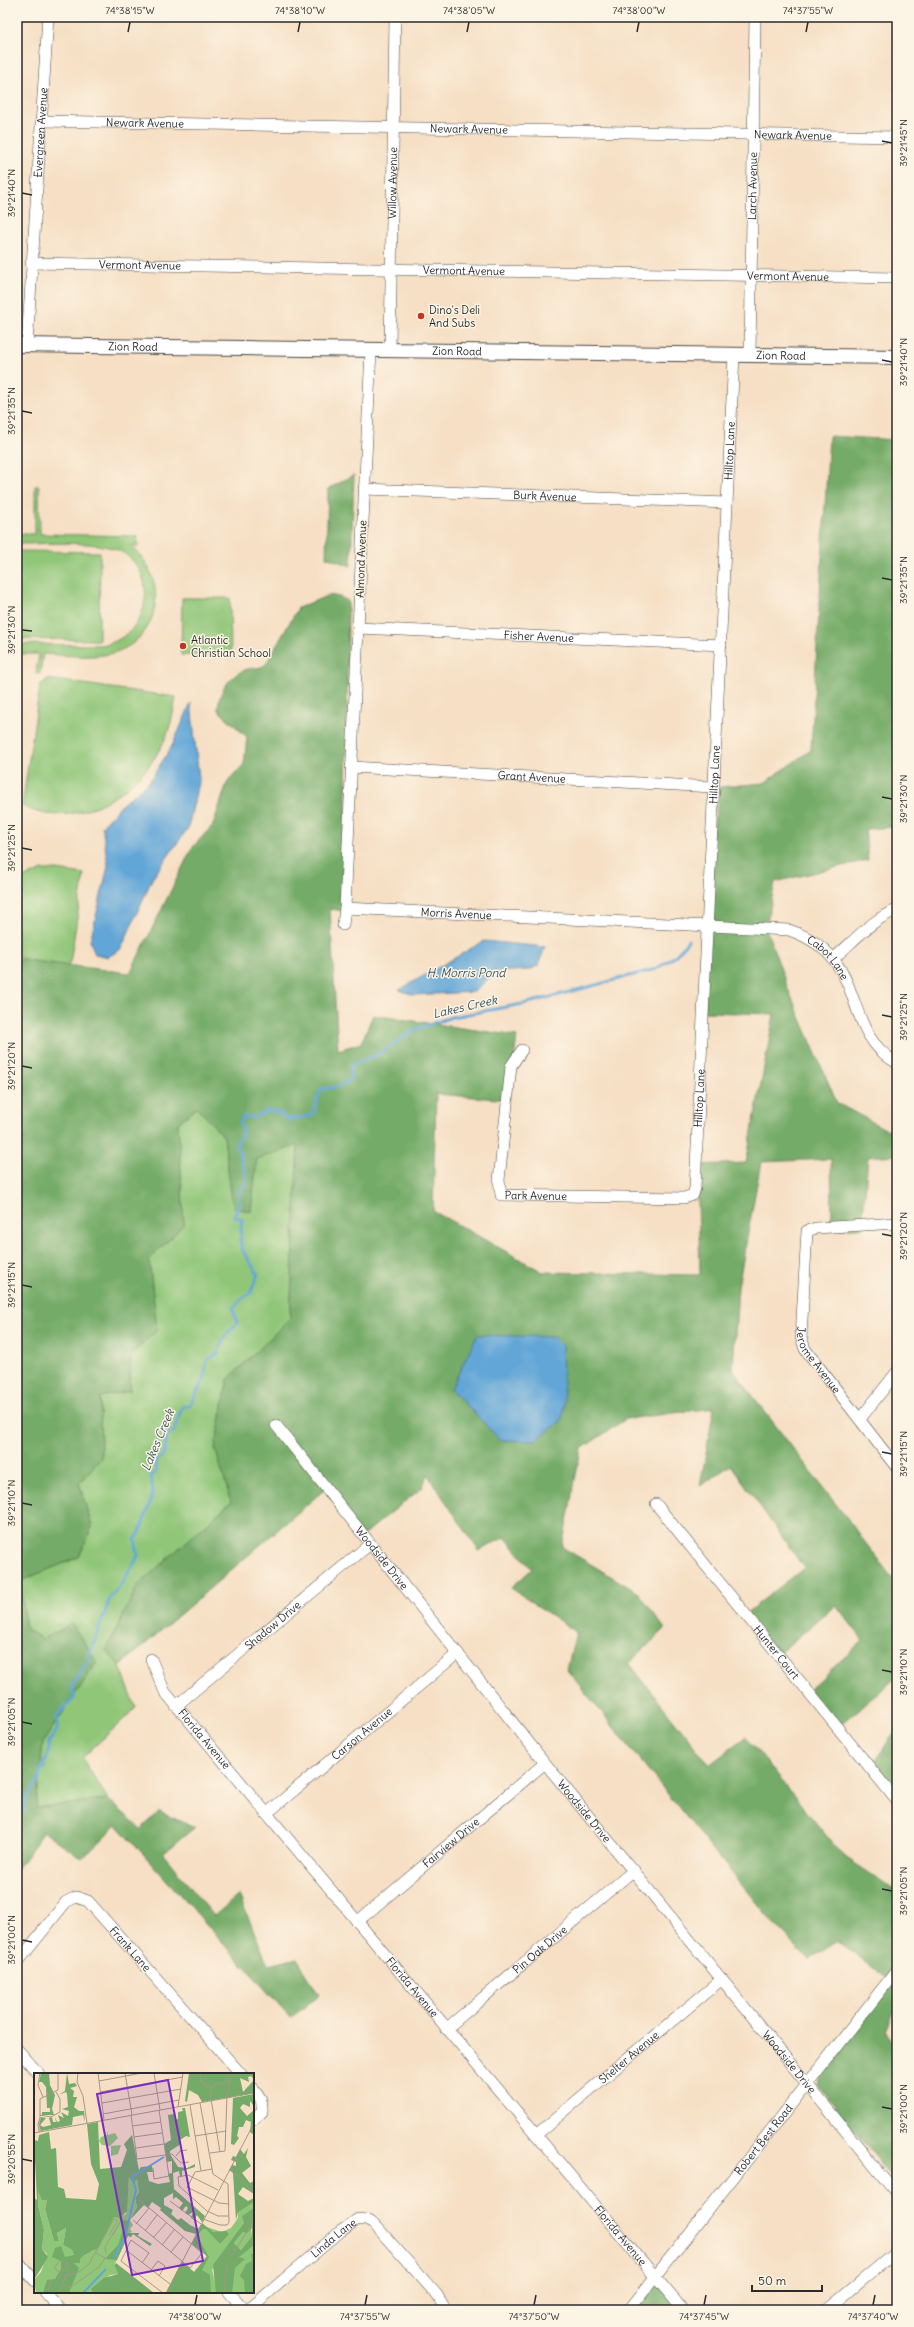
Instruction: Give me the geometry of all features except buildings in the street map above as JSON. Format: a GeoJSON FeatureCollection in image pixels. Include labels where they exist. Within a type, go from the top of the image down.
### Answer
{"type":"FeatureCollection","features":[{"type":"Feature","properties":{"kind":"street","name":"Evergreen Avenue"},"geometry":{"type":"LineString","coordinates":[[22,345],[31,263],[48,17]]}},
{"type":"Feature","properties":{"kind":"street","name":"Willow Avenue"},"geometry":{"type":"LineString","coordinates":[[390,350],[395,17]]}},
{"type":"Feature","properties":{"kind":"street","name":"Larch Avenue"},"geometry":{"type":"LineString","coordinates":[[750,355],[755,17]]}},
{"type":"Feature","properties":{"kind":"street","name":"Newark Avenue"},"geometry":{"type":"LineString","coordinates":[[41,121],[394,129],[897,137]]}},
{"type":"Feature","properties":{"kind":"street","name":"Vermont Avenue"},"geometry":{"type":"LineString","coordinates":[[31,263],[897,278]]}},
{"type":"Feature","properties":{"kind":"street","name":"Zion Road"},"geometry":{"type":"LineString","coordinates":[[22,345],[897,357]]}},
{"type":"Feature","properties":{"kind":"street","name":"Almond Avenue"},"geometry":{"type":"LineString","coordinates":[[351,767],[371,350]]}},
{"type":"Feature","properties":{"kind":"street","name":"Hilltop Lane"},"geometry":{"type":"LineString","coordinates":[[694,1193],[708,925],[713,787],[734,355]]}},
{"type":"Feature","properties":{"kind":"street","name":"Burk Avenue"},"geometry":{"type":"LineString","coordinates":[[364,489],[727,503]]}},
{"type":"Feature","properties":{"kind":"street","name":"Fisher Avenue"},"geometry":{"type":"LineString","coordinates":[[358,628],[721,645]]}},
{"type":"Feature","properties":{"kind":"street","name":"Grant Avenue"},"geometry":{"type":"LineString","coordinates":[[351,767],[713,787]]}},
{"type":"Feature","properties":{"kind":"street"},"geometry":{"type":"LineString","coordinates":[[343,925],[351,767]]}},
{"type":"Feature","properties":{"kind":"street","name":"Morris Avenue"},"geometry":{"type":"LineString","coordinates":[[345,908],[708,925]]}},
{"type":"Feature","properties":{"kind":"street"},"geometry":{"type":"LineString","coordinates":[[834,958],[877,922],[897,910]]}},
{"type":"Feature","properties":{"kind":"street","name":"Cabot Lane"},"geometry":{"type":"LineString","coordinates":[[708,925],[789,930],[810,939],[834,958],[847,978],[865,1028],[873,1044],[884,1056],[897,1063]]}},
{"type":"Feature","properties":{"kind":"street","name":"Park Avenue"},"geometry":{"type":"LineString","coordinates":[[522,1050],[511,1066],[499,1180],[501,1195],[684,1198],[694,1193]]}},
{"type":"Feature","properties":{"kind":"street","name":"Jerome Avenue"},"geometry":{"type":"LineString","coordinates":[[897,1223],[816,1228],[807,1231],[802,1342],[897,1468]]}},
{"type":"Feature","properties":{"kind":"street"},"geometry":{"type":"LineString","coordinates":[[860,1419],[897,1372]]}},
{"type":"Feature","properties":{"kind":"street","name":"Woodside Drive"},"geometry":{"type":"LineString","coordinates":[[276,1425],[545,1763],[634,1870],[897,2194]]}},
{"type":"Feature","properties":{"kind":"street","name":"Hunter Court"},"geometry":{"type":"LineString","coordinates":[[656,1504],[897,1801]]}},
{"type":"Feature","properties":{"kind":"street","name":"Shadow Drive"},"geometry":{"type":"LineString","coordinates":[[176,1706],[370,1544]]}},
{"type":"Feature","properties":{"kind":"street","name":"Carson Avenue"},"geometry":{"type":"LineString","coordinates":[[266,1814],[458,1653]]}},
{"type":"Feature","properties":{"kind":"street","name":"Florida Avenue"},"geometry":{"type":"LineString","coordinates":[[151,1659],[165,1692],[176,1706],[683,2310]]}},
{"type":"Feature","properties":{"kind":"street","name":"Fairview Drive"},"geometry":{"type":"LineString","coordinates":[[357,1922],[545,1763]]}},
{"type":"Feature","properties":{"kind":"street","name":"Pin Oak Drive"},"geometry":{"type":"LineString","coordinates":[[446,2029],[634,1870]]}},
{"type":"Feature","properties":{"kind":"street","name":"Frank Lane"},"geometry":{"type":"LineString","coordinates":[[17,1963],[66,1902],[76,1898],[88,1901],[240,2073]]}},
{"type":"Feature","properties":{"kind":"street","name":"Robert Best Road"},"geometry":{"type":"LineString","coordinates":[[629,2310],[897,1970]]}},
{"type":"Feature","properties":{"kind":"street","name":"Shelter Avenue"},"geometry":{"type":"LineString","coordinates":[[536,2135],[722,1979]]}},
{"type":"Feature","properties":{"kind":"street"},"geometry":{"type":"LineString","coordinates":[[17,2049],[38,2073]]}},
{"type":"Feature","properties":{"kind":"street"},"geometry":{"type":"LineString","coordinates":[[254,2089],[261,2097],[262,2105],[262,2112],[254,2119]]}},
{"type":"Feature","properties":{"kind":"street","name":"Linda Lane"},"geometry":{"type":"LineString","coordinates":[[246,2310],[341,2231],[358,2219],[366,2220],[375,2225],[437,2295],[446,2310]]}},
{"type":"Feature","properties":{"kind":"street"},"geometry":{"type":"LineString","coordinates":[[827,2310],[897,2251]]}},
{"type":"Feature","properties":{"kind":"street"},"geometry":{"type":"LineString","coordinates":[[17,2260],[34,2280]]}},
{"type":"Feature","properties":{"kind":"street"},"geometry":{"type":"LineString","coordinates":[[46,2293],[60,2310]]}},
{"type":"Feature","properties":{"kind":"street"},"geometry":{"type":"LineString","coordinates":[[230,2293],[246,2310]]}},
{"type":"Feature","properties":{"kind":"green space"},"geometry":{"type":"Polygon","coordinates":[[[829,436],[897,440],[897,827],[865,829],[868,860],[775,882],[766,928],[788,989],[837,1103],[887,1130],[897,1130],[897,1155],[868,1157],[862,1228],[832,1229],[831,1159],[761,1162],[738,1287],[733,1370],[897,1584],[897,1677],[837,1728],[808,1691],[863,1640],[836,1605],[777,1655],[745,1614],[804,1568],[731,1465],[700,1486],[714,1408],[626,1419],[581,1449],[562,1547],[639,1593],[665,1629],[629,1663],[709,1765],[746,1737],[842,1855],[897,1891],[897,2005],[886,2031],[897,2051],[897,2184],[818,2085],[819,2078],[893,1983],[838,1941],[809,1960],[766,1915],[567,1670],[576,1632],[511,1588],[532,1569],[505,1537],[479,1551],[427,1474],[423,1487],[362,1536],[324,1490],[120,1666],[106,1650],[138,1585],[231,1502],[215,1448],[228,1379],[290,1319],[298,1145],[257,1159],[251,1211],[233,1208],[224,1137],[197,1107],[178,1123],[184,1224],[149,1260],[157,1330],[131,1354],[130,1391],[100,1397],[101,1458],[79,1483],[92,1527],[79,1557],[20,1581],[26,1629],[42,1639],[72,1624],[97,1662],[43,1742],[36,1808],[108,1799],[141,1829],[159,1812],[195,1827],[163,1854],[214,1916],[239,1895],[268,1965],[297,1958],[319,1995],[291,2018],[117,1825],[82,1859],[44,1832],[17,1869],[17,959],[130,973],[192,848],[213,825],[227,783],[244,764],[247,737],[218,710],[220,697],[223,690],[231,679],[242,671],[264,666],[266,664],[298,608],[329,595],[340,597],[348,601],[345,911],[330,909],[338,1050],[361,1043],[373,1015],[517,1036],[509,1100],[436,1094],[433,1211],[543,1272],[700,1275],[697,1165],[746,1163],[774,1014],[703,1012],[712,837],[720,787],[764,783],[811,750],[829,436]]]}},
{"type":"Feature","properties":{"kind":"green space"},"geometry":{"type":"Polygon","coordinates":[[[354,475],[351,566],[326,557],[328,489],[354,475]]]}},
{"type":"Feature","properties":{"kind":"green space"},"geometry":{"type":"Polygon","coordinates":[[[35,486],[39,486],[40,534],[137,536],[138,546],[131,546],[143,559],[151,574],[155,590],[155,606],[151,621],[142,634],[130,645],[113,653],[96,656],[43,654],[40,674],[36,673],[39,654],[17,654],[17,644],[100,645],[116,641],[129,632],[139,619],[144,605],[145,590],[142,575],[133,562],[120,551],[99,545],[85,544],[17,544],[17,534],[35,534],[35,486]]]}},
{"type":"Feature","properties":{"kind":"green space"},"geometry":{"type":"Polygon","coordinates":[[[17,551],[100,552],[99,640],[17,639],[17,551]]]}},
{"type":"Feature","properties":{"kind":"green space"},"geometry":{"type":"Polygon","coordinates":[[[182,598],[230,598],[231,657],[181,655],[182,598]]]}},
{"type":"Feature","properties":{"kind":"green space"},"geometry":{"type":"Polygon","coordinates":[[[48,679],[176,697],[167,735],[150,764],[136,779],[120,793],[102,804],[82,811],[62,815],[42,813],[22,806],[40,685],[48,679]]]}},
{"type":"Feature","properties":{"kind":"green space"},"geometry":{"type":"Polygon","coordinates":[[[43,870],[57,870],[84,874],[70,963],[63,968],[17,957],[17,880],[43,870]]]}},
{"type":"Feature","properties":{"kind":"green space"},"geometry":{"type":"Polygon","coordinates":[[[197,1107],[224,1137],[233,1208],[251,1211],[256,1159],[298,1145],[290,1319],[228,1380],[215,1448],[232,1502],[138,1585],[106,1650],[120,1666],[136,1708],[82,1758],[108,1799],[36,1808],[43,1742],[97,1662],[42,1639],[26,1629],[20,1581],[79,1557],[92,1527],[79,1483],[101,1458],[100,1397],[130,1391],[131,1354],[157,1330],[149,1260],[184,1224],[178,1123],[197,1107]]]}},
{"type":"Feature","properties":{"kind":"green space"},"geometry":{"type":"Polygon","coordinates":[[[897,1728],[897,1800],[870,1769],[897,1728]]]}},
{"type":"Feature","properties":{"kind":"green space"},"geometry":{"type":"Polygon","coordinates":[[[657,2280],[679,2310],[633,2310],[657,2280]]]}},
{"type":"Feature","properties":{"kind":"water"},"geometry":{"type":"Polygon","coordinates":[[[191,703],[199,779],[188,828],[152,879],[121,949],[108,957],[95,954],[90,941],[108,866],[102,826],[122,804],[149,782],[172,746],[191,703]]]}},
{"type":"Feature","properties":{"kind":"water","name":"H. Morris Pond"},"geometry":{"type":"Polygon","coordinates":[[[484,941],[545,947],[538,966],[529,970],[495,972],[474,992],[414,995],[399,990],[484,941]]]}},
{"type":"Feature","properties":{"kind":"water"},"geometry":{"type":"Polygon","coordinates":[[[477,1335],[553,1337],[562,1346],[564,1411],[560,1422],[535,1441],[500,1440],[451,1389],[477,1335]]]}},
{"type":"Feature","properties":{"kind":"waterway","name":"Lakes Creek"},"geometry":{"type":"LineString","coordinates":[[17,1814],[25,1810],[23,1805],[39,1779],[41,1769],[45,1768],[43,1764],[49,1752],[49,1741],[57,1730],[57,1716],[75,1697],[72,1686],[86,1664],[110,1598],[121,1585],[138,1555],[135,1539],[140,1532],[150,1504],[152,1493],[151,1476],[156,1472],[157,1461],[164,1454],[167,1436],[174,1431],[182,1407],[190,1405],[204,1379],[207,1360],[218,1354],[224,1337],[237,1323],[233,1308],[245,1296],[250,1294],[258,1274],[242,1249],[240,1238],[242,1219],[234,1216],[239,1206],[239,1191],[245,1184],[247,1178],[236,1143],[242,1134],[240,1123],[243,1117],[257,1117],[268,1110],[280,1113],[287,1120],[313,1115],[321,1089],[337,1087],[350,1080],[351,1065],[379,1054],[414,1030],[452,1017],[528,1003],[656,969],[678,953],[688,940]]}},
{"type":"Feature","properties":{"kind":"place","name":"Dino's Deli And Subs"},"geometry":{"type":"Point","coordinates":[421,316]}},
{"type":"Feature","properties":{"kind":"place","name":"Atlantic Christian School"},"geometry":{"type":"Point","coordinates":[183,646]}}]}
